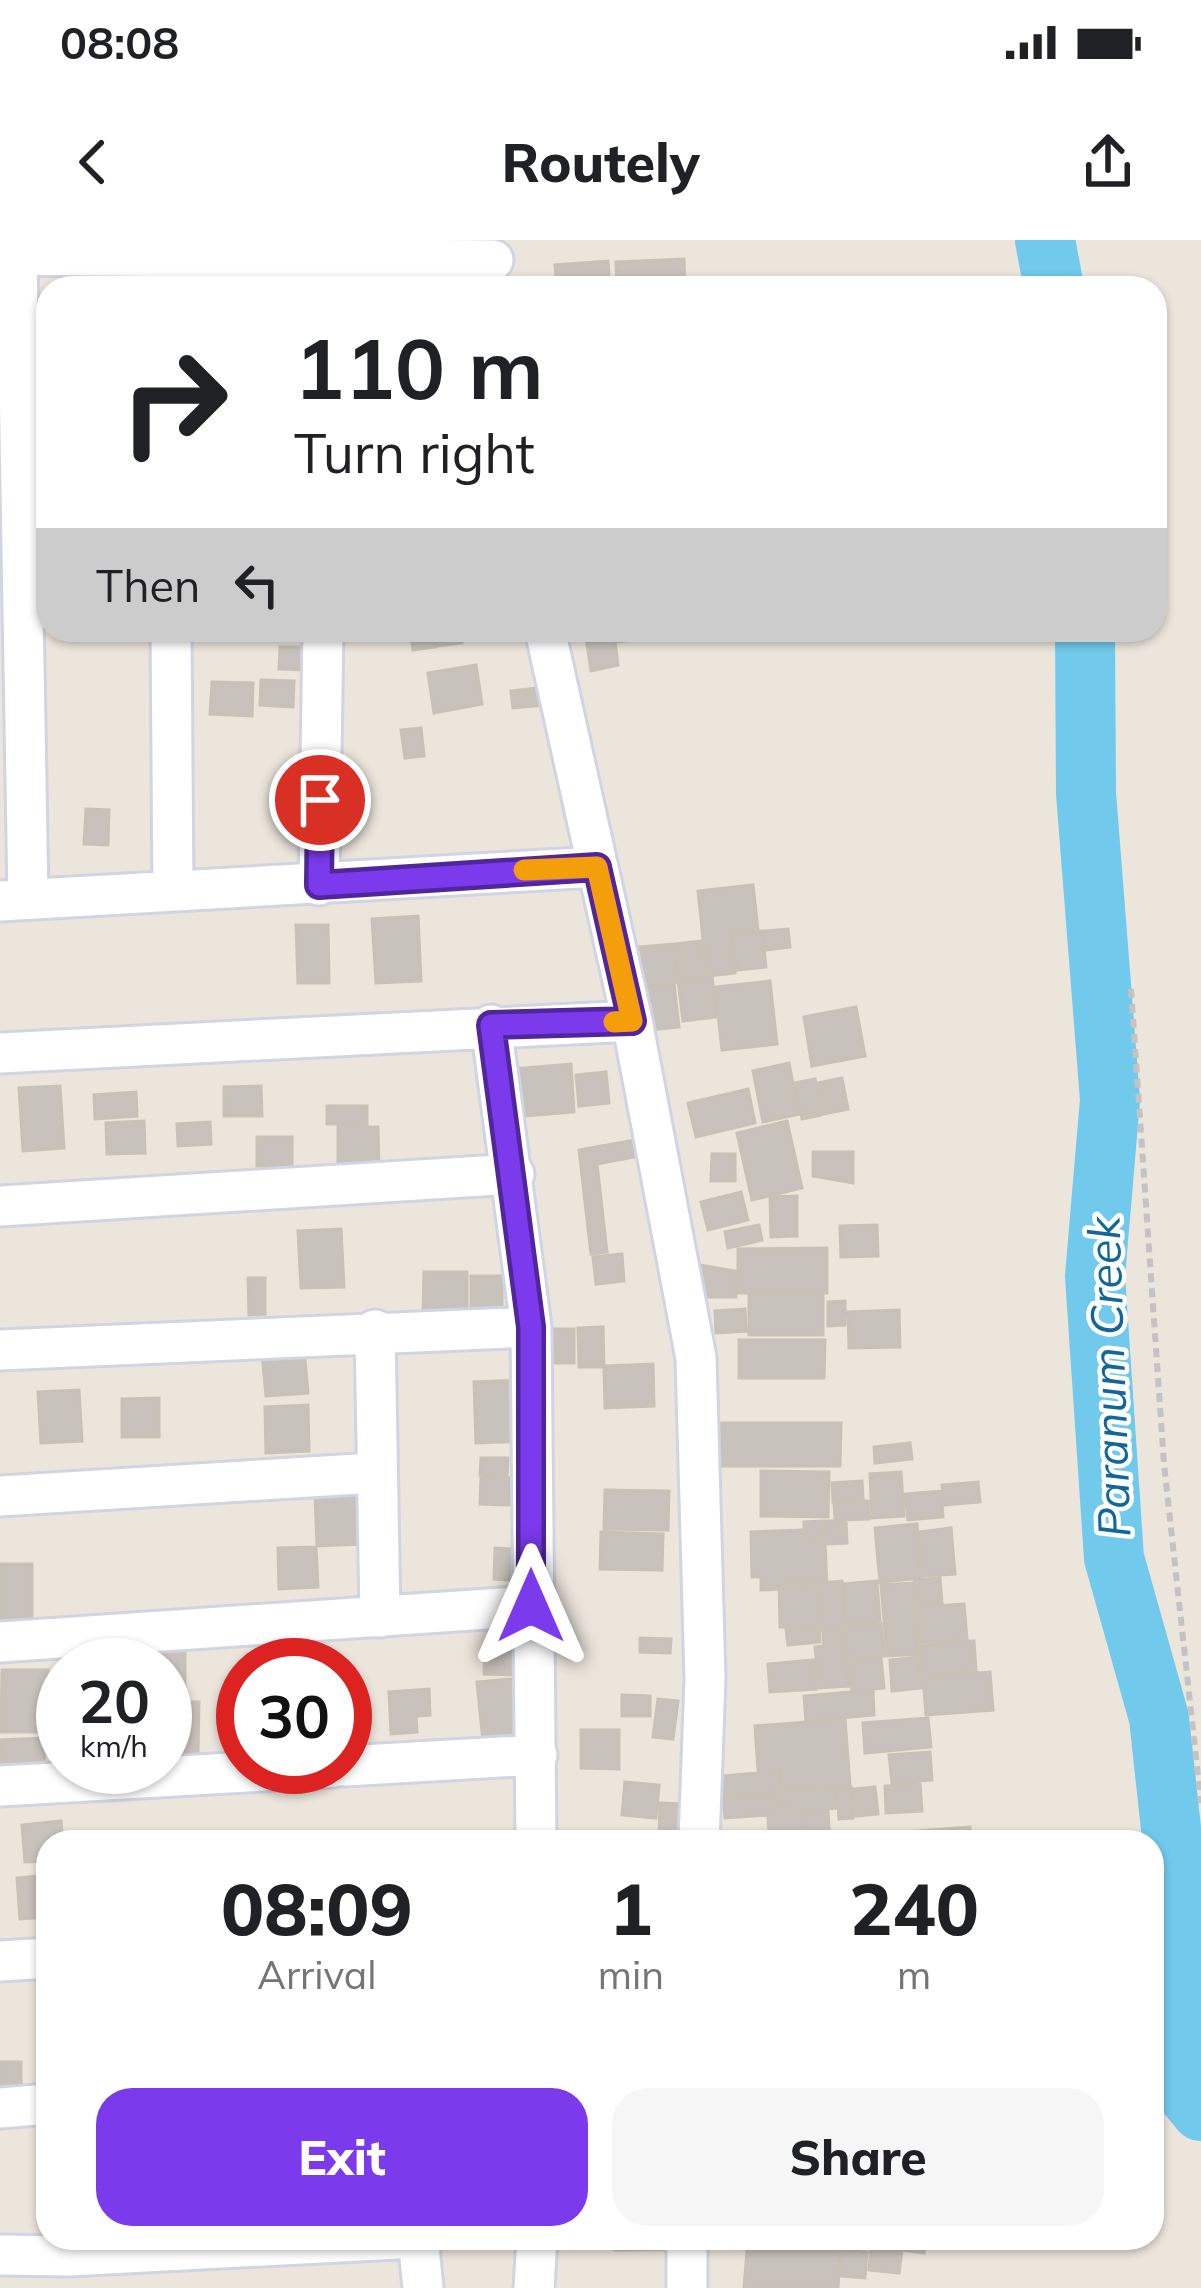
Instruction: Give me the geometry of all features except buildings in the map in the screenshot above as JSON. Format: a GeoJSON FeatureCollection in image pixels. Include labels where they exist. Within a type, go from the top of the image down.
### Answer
{"type":"FeatureCollection","features":[{"type":"Feature","properties":{"kind":"street"},"geometry":{"type":"LineString","coordinates":[[493,262],[321,272],[168,272],[9,255],[14,900],[597,867]]}},
{"type":"Feature","properties":{"kind":"street"},"geometry":{"type":"LineString","coordinates":[[171,642],[173,891]]}},
{"type":"Feature","properties":{"kind":"street"},"geometry":{"type":"LineString","coordinates":[[319,885],[323,642]]}},
{"type":"Feature","properties":{"kind":"street"},"geometry":{"type":"LineString","coordinates":[[548,642],[632,1021],[695,1358],[705,1679],[699,1830]]}},
{"type":"Feature","properties":{"kind":"street"},"geometry":{"type":"LineString","coordinates":[[0,1053],[632,1021]]}},
{"type":"Feature","properties":{"kind":"street"},"geometry":{"type":"LineString","coordinates":[[491,1025],[531,1327],[536,1830]]}},
{"type":"Feature","properties":{"kind":"street"},"geometry":{"type":"LineString","coordinates":[[0,1206],[514,1174]]}},
{"type":"Feature","properties":{"kind":"street"},"geometry":{"type":"LineString","coordinates":[[0,1350],[375,1330],[531,1327]]}},
{"type":"Feature","properties":{"kind":"street"},"geometry":{"type":"LineString","coordinates":[[375,1330],[380,1618]]}},
{"type":"Feature","properties":{"kind":"street"},"geometry":{"type":"LineString","coordinates":[[0,1496],[374,1473]]}},
{"type":"Feature","properties":{"kind":"street"},"geometry":{"type":"LineString","coordinates":[[0,1642],[531,1606]]}},
{"type":"Feature","properties":{"kind":"street"},"geometry":{"type":"LineString","coordinates":[[372,1765],[537,1756]]}},
{"type":"Feature","properties":{"kind":"street"},"geometry":{"type":"LineString","coordinates":[[0,1786],[216,1774]]}},
{"type":"Feature","properties":{"kind":"street"},"geometry":{"type":"LineString","coordinates":[[0,1960],[36,1958]]}},
{"type":"Feature","properties":{"kind":"street"},"geometry":{"type":"LineString","coordinates":[[0,2108],[36,2105]]}},
{"type":"Feature","properties":{"kind":"street"},"geometry":{"type":"LineString","coordinates":[[0,2254],[189,2250]]}},
{"type":"Feature","properties":{"kind":"street"},"geometry":{"type":"LineString","coordinates":[[419,2250],[422,2288]]}},
{"type":"Feature","properties":{"kind":"street"},"geometry":{"type":"LineString","coordinates":[[534,2288],[536,2250]]}},
{"type":"Feature","properties":{"kind":"street"},"geometry":{"type":"LineString","coordinates":[[687,2250],[687,2288]]}},
{"type":"Feature","properties":{"kind":"path"},"geometry":{"type":"LineString","coordinates":[[1131,988],[1164,1464],[1201,1803]]}},
{"type":"Feature","properties":{"kind":"waterway","name":"Paranum Creek"},"geometry":{"type":"LineString","coordinates":[[1045,240],[1052,276]]}},
{"type":"Feature","properties":{"kind":"waterway","name":"Paranum Creek"},"geometry":{"type":"LineString","coordinates":[[1085,642],[1086,793],[1110,1100],[1095,1276],[1114,1558],[1159,1718],[1188,1985],[1177,2035],[1188,2095],[1201,2111]]}},
{"type":"Feature","properties":{"kind":"slow traffic"},"geometry":{"type":"LineString","coordinates":[[524,870],[597,867],[632,1021],[614,1022]]}},
{"type":"Feature","properties":{"kind":"route"},"geometry":{"type":"LineString","coordinates":[[320,800],[319,885],[597,867],[632,1021],[491,1025],[531,1327],[531,1606]]}}]}
